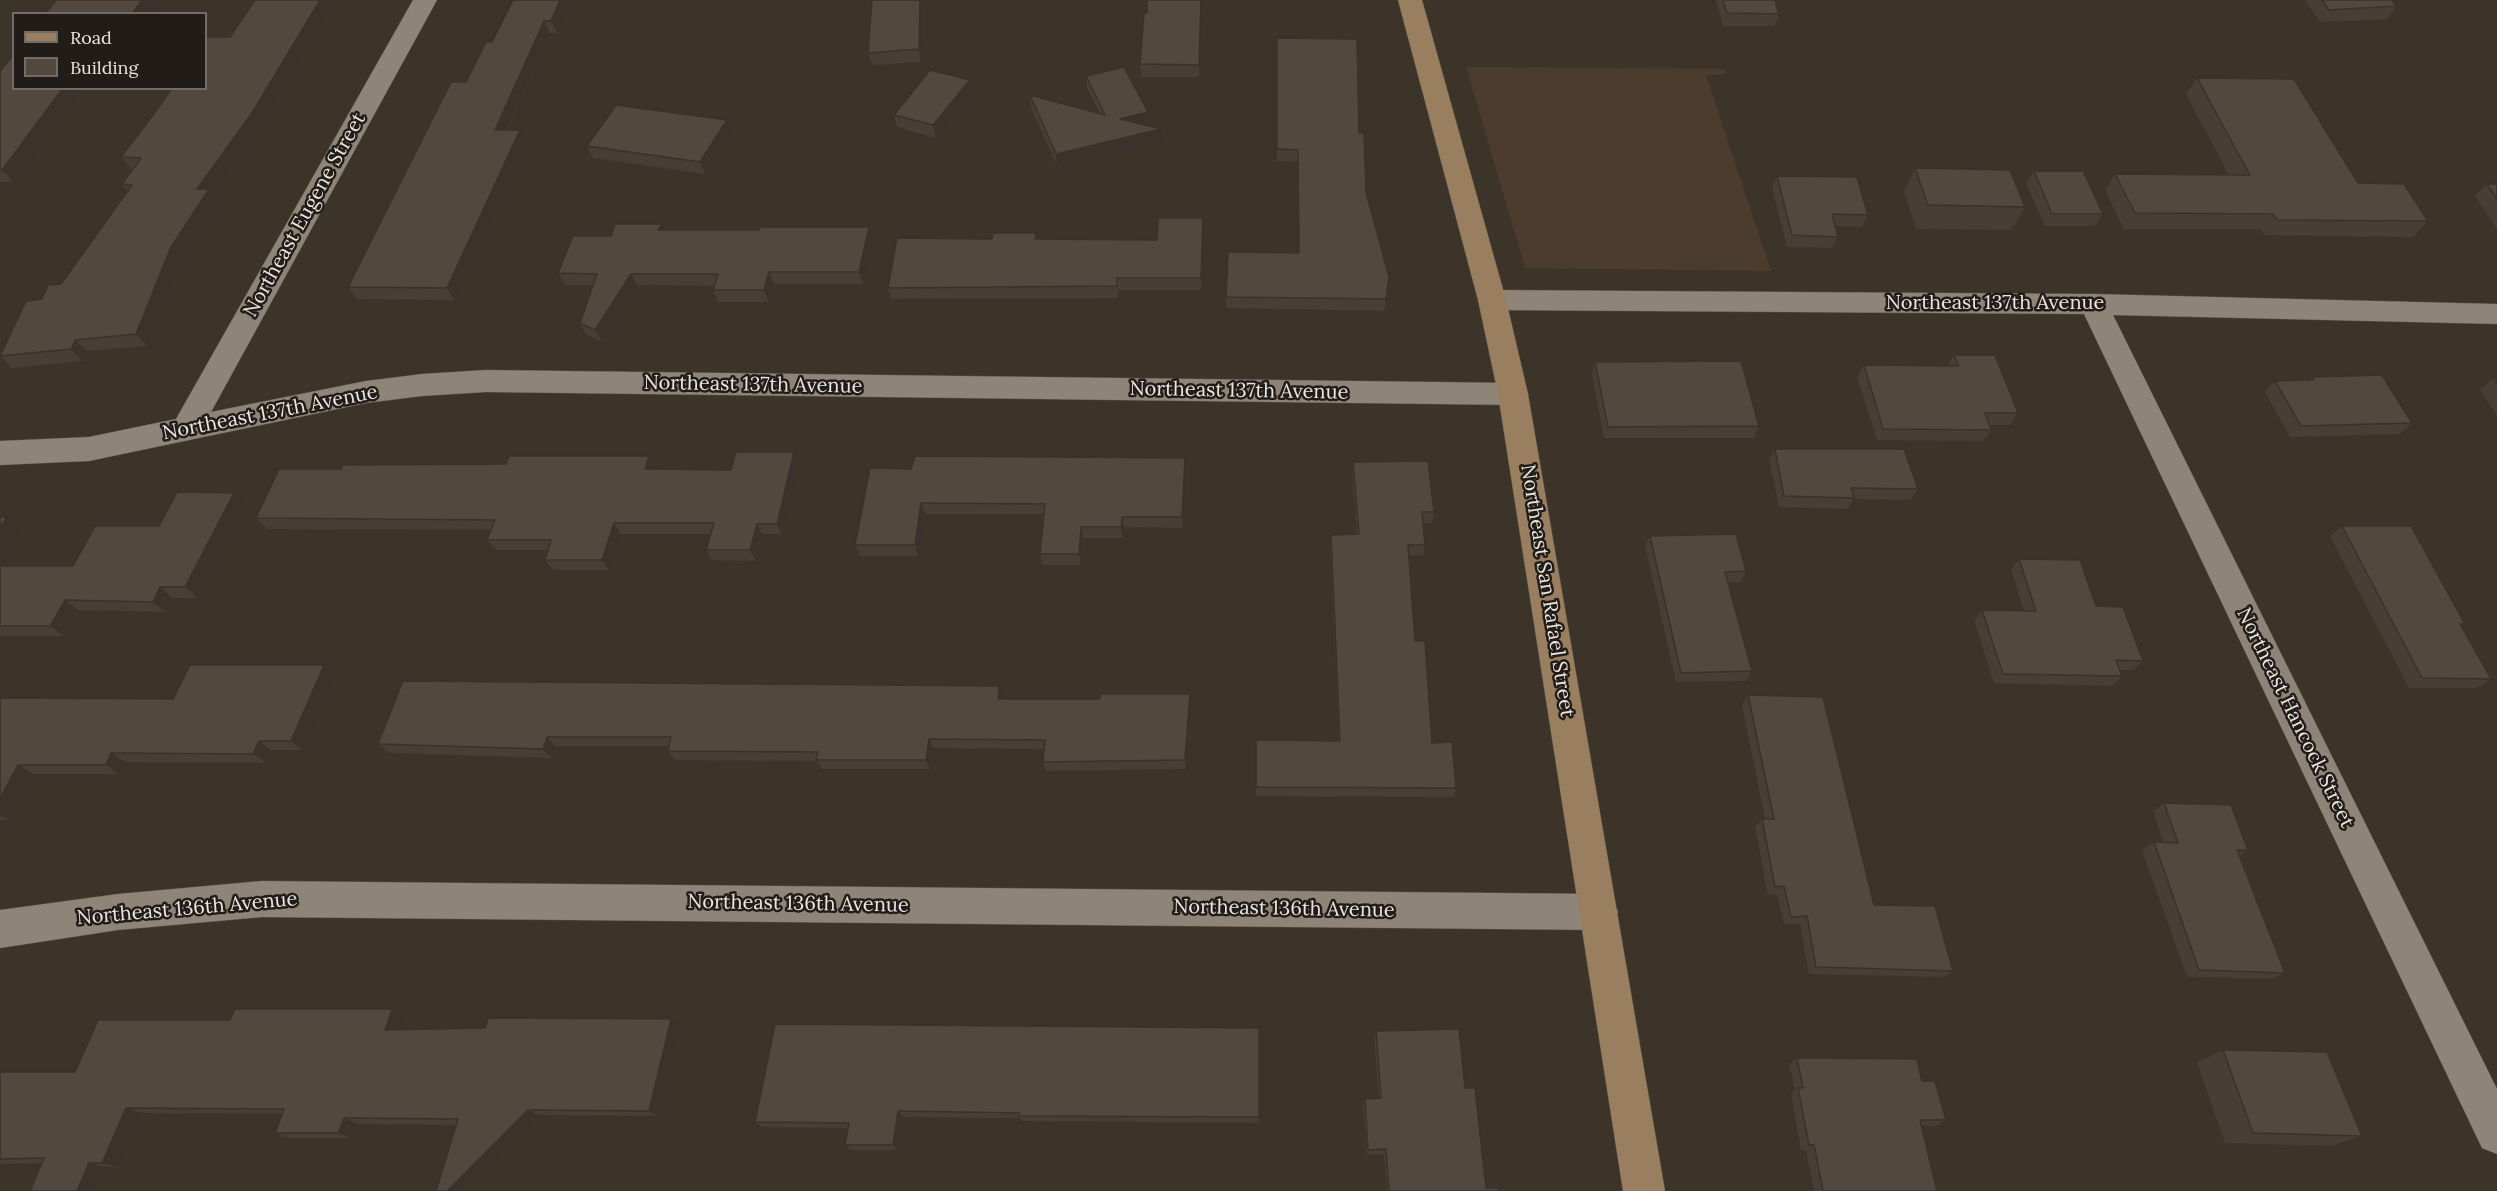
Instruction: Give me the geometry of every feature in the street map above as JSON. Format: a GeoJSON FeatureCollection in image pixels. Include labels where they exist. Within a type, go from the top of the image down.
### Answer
{"type":"FeatureCollection","features":[{"type":"Feature","properties":{"kind":"street","name":"Northeast Eugene Street"},"geometry":{"type":"LineString","coordinates":[[185,431],[425,0]]}},
{"type":"Feature","properties":{"kind":"street","name":"Northeast San Rafael Street"},"geometry":{"type":"LineString","coordinates":[[1410,0],[1492,300],[1513,394],[1644,1191]]}},
{"type":"Feature","properties":{"kind":"street","name":"Northeast 137th Avenue"},"geometry":{"type":"LineString","coordinates":[[1492,300],[2093,304],[2497,314]]}},
{"type":"Feature","properties":{"kind":"street","name":"Northeast Hancock Street"},"geometry":{"type":"LineString","coordinates":[[2093,304],[2497,1133]]}},
{"type":"Feature","properties":{"kind":"street","name":"Northeast 137th Avenue"},"geometry":{"type":"LineString","coordinates":[[0,453],[89,449],[366,392],[422,385],[486,381],[1513,394]]}},
{"type":"Feature","properties":{"kind":"street","name":"Northeast 136th Avenue"},"geometry":{"type":"LineString","coordinates":[[0,929],[118,912],[262,899],[1599,912]]}},
{"type":"Feature","properties":{"kind":"shaded area"},"geometry":{"type":"Polygon","coordinates":[[[1466,67],[1725,69],[1726,74],[1706,75],[1771,271],[1525,268],[1466,67]]]}},
{"type":"Feature","properties":{"kind":"building"},"geometry":{"type":"Polygon","coordinates":[[[56,0],[142,0],[133,12],[47,12],[56,0]]]}},
{"type":"Feature","properties":{"kind":"building"},"geometry":{"type":"Polygon","coordinates":[[[255,0],[320,0],[252,113],[197,189],[209,189],[171,247],[136,334],[75,340],[71,349],[0,356],[26,301],[42,299],[48,285],[61,284],[132,185],[122,184],[141,158],[121,157],[171,90],[207,90],[207,37],[230,37],[255,0]]]}},
{"type":"Feature","properties":{"kind":"building"},"geometry":{"type":"Polygon","coordinates":[[[513,0],[560,0],[551,21],[544,21],[495,130],[520,130],[447,288],[348,287],[451,82],[466,82],[486,42],[492,42],[513,0]]]}},
{"type":"Feature","properties":{"kind":"building"},"geometry":{"type":"Polygon","coordinates":[[[872,0],[920,0],[919,49],[868,53],[872,0]]]}},
{"type":"Feature","properties":{"kind":"building"},"geometry":{"type":"Polygon","coordinates":[[[1147,0],[1201,0],[1199,65],[1140,64],[1147,0]]]}},
{"type":"Feature","properties":{"kind":"building"},"geometry":{"type":"Polygon","coordinates":[[[1723,0],[1775,0],[1779,14],[1727,13],[1723,0]]]}},
{"type":"Feature","properties":{"kind":"building"},"geometry":{"type":"Polygon","coordinates":[[[2322,0],[2392,0],[2397,6],[2329,10],[2322,0]]]}},
{"type":"Feature","properties":{"kind":"building"},"geometry":{"type":"Polygon","coordinates":[[[1277,38],[1357,39],[1359,133],[1364,133],[1366,192],[1389,277],[1386,299],[1226,297],[1228,252],[1299,253],[1298,150],[1277,149],[1277,38]]]}},
{"type":"Feature","properties":{"kind":"building"},"geometry":{"type":"Polygon","coordinates":[[[12,56],[12,90],[62,90],[2,170],[0,170],[0,71],[12,56]]]}},
{"type":"Feature","properties":{"kind":"building"},"geometry":{"type":"Polygon","coordinates":[[[1124,67],[1148,112],[1120,119],[1161,129],[1056,154],[1030,95],[1105,115],[1086,76],[1124,67]]]}},
{"type":"Feature","properties":{"kind":"building"},"geometry":{"type":"Polygon","coordinates":[[[930,70],[970,80],[933,125],[894,115],[930,70]]]}},
{"type":"Feature","properties":{"kind":"building"},"geometry":{"type":"Polygon","coordinates":[[[2197,78],[2294,79],[2358,183],[2404,184],[2428,221],[2277,220],[2273,214],[2135,213],[2115,174],[2250,175],[2197,78]]]}},
{"type":"Feature","properties":{"kind":"building"},"geometry":{"type":"Polygon","coordinates":[[[616,105],[727,120],[700,162],[587,146],[616,105]]]}},
{"type":"Feature","properties":{"kind":"building"},"geometry":{"type":"Polygon","coordinates":[[[1915,168],[2010,170],[2025,207],[1928,205],[1915,168]]]}},
{"type":"Feature","properties":{"kind":"building"},"geometry":{"type":"Polygon","coordinates":[[[2034,171],[2083,171],[2103,214],[2052,214],[2034,171]]]}},
{"type":"Feature","properties":{"kind":"building"},"geometry":{"type":"Polygon","coordinates":[[[1777,176],[1857,177],[1868,215],[1832,214],[1838,237],[1792,235],[1777,176]]]}},
{"type":"Feature","properties":{"kind":"building"},"geometry":{"type":"Polygon","coordinates":[[[2487,184],[2497,184],[2497,199],[2487,184]]]}},
{"type":"Feature","properties":{"kind":"building"},"geometry":{"type":"Polygon","coordinates":[[[1158,218],[1203,218],[1201,278],[1117,278],[1117,286],[888,288],[897,238],[992,239],[993,233],[1036,233],[1035,239],[1157,240],[1158,218]]]}},
{"type":"Feature","properties":{"kind":"building"},"geometry":{"type":"Polygon","coordinates":[[[615,224],[662,224],[658,230],[869,227],[859,272],[769,272],[764,290],[713,290],[718,274],[631,274],[595,330],[580,323],[597,274],[558,273],[573,236],[611,236],[615,224]]]}},
{"type":"Feature","properties":{"kind":"building"},"geometry":{"type":"Polygon","coordinates":[[[1954,355],[1995,355],[2018,413],[1985,413],[1991,430],[1883,429],[1864,365],[1959,366],[1954,355]]]}},
{"type":"Feature","properties":{"kind":"building"},"geometry":{"type":"Polygon","coordinates":[[[1741,361],[1759,426],[1608,427],[1595,362],[1741,361]]]}},
{"type":"Feature","properties":{"kind":"building"},"geometry":{"type":"Polygon","coordinates":[[[2382,375],[2412,423],[2301,426],[2275,381],[2314,380],[2312,377],[2382,375]]]}},
{"type":"Feature","properties":{"kind":"building"},"geometry":{"type":"Polygon","coordinates":[[[1775,449],[1904,449],[1918,489],[1851,488],[1854,498],[1784,496],[1775,449]]]}},
{"type":"Feature","properties":{"kind":"building"},"geometry":{"type":"Polygon","coordinates":[[[736,452],[794,452],[777,524],[757,524],[750,550],[706,550],[714,523],[614,523],[602,560],[545,560],[551,540],[487,540],[495,520],[256,518],[279,469],[341,469],[343,465],[506,464],[509,456],[649,456],[645,469],[731,470],[736,452]]]}},
{"type":"Feature","properties":{"kind":"building"},"geometry":{"type":"Polygon","coordinates":[[[915,456],[1185,458],[1182,517],[1122,517],[1121,527],[1081,527],[1079,554],[1040,554],[1045,504],[921,503],[915,545],[855,545],[870,468],[911,469],[915,456]]]}},
{"type":"Feature","properties":{"kind":"building"},"geometry":{"type":"Polygon","coordinates":[[[1428,461],[1434,512],[1422,512],[1425,545],[1408,545],[1415,641],[1425,641],[1432,743],[1452,742],[1456,788],[1256,787],[1256,740],[1340,741],[1331,535],[1359,534],[1353,462],[1428,461]]]}},
{"type":"Feature","properties":{"kind":"building"},"geometry":{"type":"Polygon","coordinates":[[[177,492],[234,493],[185,587],[160,587],[153,602],[65,600],[50,626],[0,626],[0,566],[73,566],[95,526],[159,526],[177,492]]]}},
{"type":"Feature","properties":{"kind":"building"},"geometry":{"type":"Polygon","coordinates":[[[0,517],[7,517],[0,528],[0,517]]]}},
{"type":"Feature","properties":{"kind":"building"},"geometry":{"type":"Polygon","coordinates":[[[2342,526],[2411,526],[2465,624],[2460,624],[2491,679],[2422,678],[2342,526]]]}},
{"type":"Feature","properties":{"kind":"building"},"geometry":{"type":"Polygon","coordinates":[[[1736,534],[1746,571],[1725,572],[1752,671],[1681,673],[1650,536],[1736,534]]]}},
{"type":"Feature","properties":{"kind":"building"},"geometry":{"type":"Polygon","coordinates":[[[2019,559],[2080,560],[2096,606],[2123,607],[2143,661],[2116,660],[2122,676],[2003,674],[1982,610],[2036,611],[2019,559]]]}},
{"type":"Feature","properties":{"kind":"building"},"geometry":{"type":"Polygon","coordinates":[[[190,665],[324,665],[291,741],[259,741],[253,754],[111,753],[106,765],[18,765],[0,798],[0,698],[173,699],[190,665]]]}},
{"type":"Feature","properties":{"kind":"building"},"geometry":{"type":"Polygon","coordinates":[[[403,681],[999,686],[998,699],[1100,699],[1100,694],[1190,694],[1185,760],[1043,762],[1045,740],[929,739],[926,760],[816,760],[818,752],[668,751],[671,737],[547,737],[543,749],[378,744],[403,681]]]}},
{"type":"Feature","properties":{"kind":"building"},"geometry":{"type":"Polygon","coordinates":[[[1748,695],[1823,697],[1874,905],[1935,906],[1953,971],[1816,967],[1807,916],[1791,917],[1784,886],[1775,887],[1762,819],[1774,819],[1748,695]]]}},
{"type":"Feature","properties":{"kind":"building"},"geometry":{"type":"Polygon","coordinates":[[[2164,803],[2231,805],[2248,850],[2237,850],[2285,973],[2199,970],[2154,842],[2178,843],[2164,803]]]}},
{"type":"Feature","properties":{"kind":"building"},"geometry":{"type":"Polygon","coordinates":[[[235,1009],[392,1009],[385,1030],[485,1028],[488,1018],[671,1019],[649,1111],[528,1110],[447,1191],[436,1191],[458,1119],[344,1118],[338,1133],[275,1133],[284,1109],[126,1108],[102,1163],[89,1163],[77,1191],[30,1191],[44,1158],[0,1159],[0,1072],[75,1072],[98,1020],[230,1020],[235,1009]]]}},
{"type":"Feature","properties":{"kind":"building"},"geometry":{"type":"Polygon","coordinates":[[[775,1024],[1259,1028],[1259,1117],[1019,1116],[1019,1113],[898,1111],[893,1145],[845,1145],[849,1123],[755,1122],[775,1024]]]}},
{"type":"Feature","properties":{"kind":"building"},"geometry":{"type":"Polygon","coordinates":[[[1459,1029],[1465,1088],[1475,1088],[1486,1188],[1498,1188],[1499,1191],[1389,1191],[1386,1149],[1368,1150],[1365,1099],[1381,1098],[1376,1031],[1459,1029]]]}},
{"type":"Feature","properties":{"kind":"building"},"geometry":{"type":"Polygon","coordinates":[[[2223,1050],[2327,1052],[2362,1136],[2253,1133],[2223,1050]]]}},
{"type":"Feature","properties":{"kind":"building"},"geometry":{"type":"Polygon","coordinates":[[[1797,1058],[1917,1059],[1922,1081],[1935,1081],[1946,1120],[1920,1120],[1937,1191],[1823,1191],[1814,1145],[1809,1145],[1798,1088],[1803,1088],[1797,1058]]]}}]}
